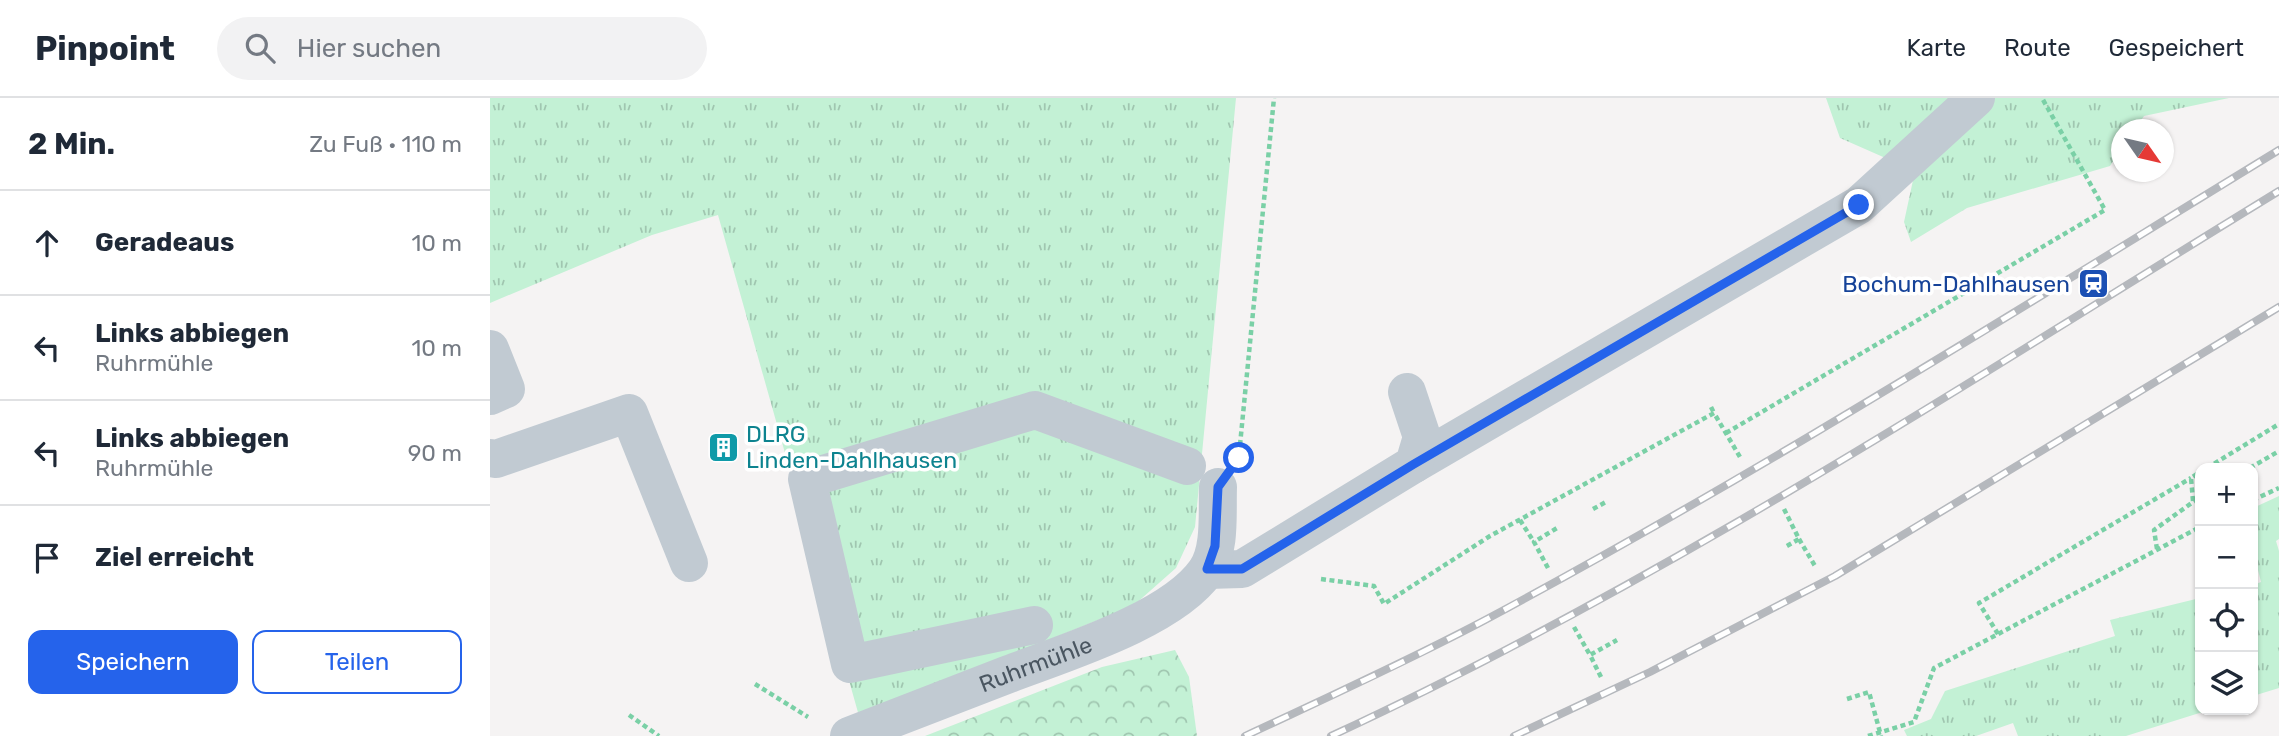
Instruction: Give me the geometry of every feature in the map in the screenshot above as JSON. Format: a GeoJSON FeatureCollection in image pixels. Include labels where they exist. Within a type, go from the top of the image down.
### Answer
{"type":"FeatureCollection","features":[{"type":"Feature","properties":{"kind":"lane","name":"Ruhrmühle"},"geometry":{"type":"LineString","coordinates":[[834,730],[1077,648],[1153,615],[1224,569],[1414,464],[1859,205],[1976,98]]}},
{"type":"Feature","properties":{"kind":"lane"},"geometry":{"type":"LineString","coordinates":[[490,349],[498,393]]}},
{"type":"Feature","properties":{"kind":"lane"},"geometry":{"type":"LineString","coordinates":[[1407,392],[1422,437],[1414,464]]}},
{"type":"Feature","properties":{"kind":"lane"},"geometry":{"type":"LineString","coordinates":[[1034,625],[850,664],[807,479],[1035,410],[1187,466]]}},
{"type":"Feature","properties":{"kind":"lane"},"geometry":{"type":"LineString","coordinates":[[490,458],[496,459],[629,413],[689,563]]}},
{"type":"Feature","properties":{"kind":"lane","name":"Ruhrmühle"},"geometry":{"type":"LineString","coordinates":[[1218,487],[1215,546],[1224,569]]}},
{"type":"Feature","properties":{"kind":"path"},"geometry":{"type":"LineString","coordinates":[[1218,487],[1239,458],[1275,98]]}},
{"type":"Feature","properties":{"kind":"path"},"geometry":{"type":"LineString","coordinates":[[1726,433],[2105,210],[2042,98]]}},
{"type":"Feature","properties":{"kind":"path"},"geometry":{"type":"LineString","coordinates":[[1711,407],[1740,457]]}},
{"type":"Feature","properties":{"kind":"path"},"geometry":{"type":"LineString","coordinates":[[1224,569],[1374,586],[1384,604],[1520,520],[1714,413]]}},
{"type":"Feature","properties":{"kind":"path"},"geometry":{"type":"LineString","coordinates":[[2215,463],[2279,424]]}},
{"type":"Feature","properties":{"kind":"path"},"geometry":{"type":"LineString","coordinates":[[2258,463],[2279,451]]}},
{"type":"Feature","properties":{"kind":"path"},"geometry":{"type":"LineString","coordinates":[[1998,634],[1979,603],[2195,475]]}},
{"type":"Feature","properties":{"kind":"path"},"geometry":{"type":"LineString","coordinates":[[2157,549],[2154,530],[2193,501],[2191,478]]}},
{"type":"Feature","properties":{"kind":"path"},"geometry":{"type":"LineString","coordinates":[[2258,498],[2279,488]]}},
{"type":"Feature","properties":{"kind":"path"},"geometry":{"type":"LineString","coordinates":[[1593,509],[1606,502]]}},
{"type":"Feature","properties":{"kind":"path"},"geometry":{"type":"LineString","coordinates":[[1784,509],[1815,566]]}},
{"type":"Feature","properties":{"kind":"path"},"geometry":{"type":"LineString","coordinates":[[1520,520],[1548,568]]}},
{"type":"Feature","properties":{"kind":"path"},"geometry":{"type":"LineString","coordinates":[[1534,542],[1557,528]]}},
{"type":"Feature","properties":{"kind":"path"},"geometry":{"type":"LineString","coordinates":[[1868,736],[1914,722],[1934,667],[2195,530]]}},
{"type":"Feature","properties":{"kind":"path"},"geometry":{"type":"LineString","coordinates":[[1785,547],[1799,539]]}},
{"type":"Feature","properties":{"kind":"path"},"geometry":{"type":"LineString","coordinates":[[1574,627],[1601,677]]}},
{"type":"Feature","properties":{"kind":"path"},"geometry":{"type":"LineString","coordinates":[[1590,654],[1617,639]]}},
{"type":"Feature","properties":{"kind":"path"},"geometry":{"type":"LineString","coordinates":[[755,684],[834,730]]}},
{"type":"Feature","properties":{"kind":"path"},"geometry":{"type":"LineString","coordinates":[[1847,699],[1869,692],[1881,734]]}},
{"type":"Feature","properties":{"kind":"path"},"geometry":{"type":"LineString","coordinates":[[629,715],[659,736]]}},
{"type":"Feature","properties":{"kind":"green space"},"geometry":{"type":"Polygon","coordinates":[[[490,98],[1236,98],[1195,527],[1176,568],[1133,606],[859,716],[718,215],[652,235],[490,303],[490,98]]]}},
{"type":"Feature","properties":{"kind":"green space"},"geometry":{"type":"Polygon","coordinates":[[[1826,98],[2229,98],[2144,116],[2142,119],[2111,119],[2110,166],[1967,208],[1911,242],[1904,222],[1915,171],[1840,138],[1826,98]]]}},
{"type":"Feature","properties":{"kind":"green space"},"geometry":{"type":"Polygon","coordinates":[[[2279,496],[2279,539],[2276,541],[2279,551],[2279,688],[2258,694],[2258,583],[2261,582],[2258,570],[2258,506],[2279,496]]]}},
{"type":"Feature","properties":{"kind":"green space"},"geometry":{"type":"Polygon","coordinates":[[[2195,599],[2195,714],[2126,736],[2018,736],[2013,723],[1976,736],[1907,736],[1904,730],[1931,719],[1945,691],[2115,636],[2110,620],[2195,599]]]}},
{"type":"Feature","properties":{"kind":"green space"},"geometry":{"type":"Polygon","coordinates":[[[1175,650],[1189,677],[1197,736],[925,736],[1102,667],[1175,650]]]}},
{"type":"Feature","properties":{"kind":"railway"},"geometry":{"type":"LineString","coordinates":[[1245,736],[1457,635],[1588,564],[1788,449],[2279,150]]}},
{"type":"Feature","properties":{"kind":"railway"},"geometry":{"type":"LineString","coordinates":[[1331,736],[1575,613],[1695,546],[1930,407],[2279,191]]}},
{"type":"Feature","properties":{"kind":"railway"},"geometry":{"type":"LineString","coordinates":[[1514,736],[1650,672],[1835,576],[2279,307]]}},
{"type":"Feature","properties":{"kind":"place","name":"Bochum-Dahlhausen"},"geometry":{"type":"Point","coordinates":[2093,284]}},
{"type":"Feature","properties":{"kind":"place","name":"DLRG Linden-Dahlhausen"},"geometry":{"type":"Point","coordinates":[723,447]}},
{"type":"Feature","properties":{"kind":"route"},"geometry":{"type":"LineString","coordinates":[[1239,458],[1218,487],[1215,546],[1207,569],[1242,569],[1414,464],[1859,205]]}}]}
